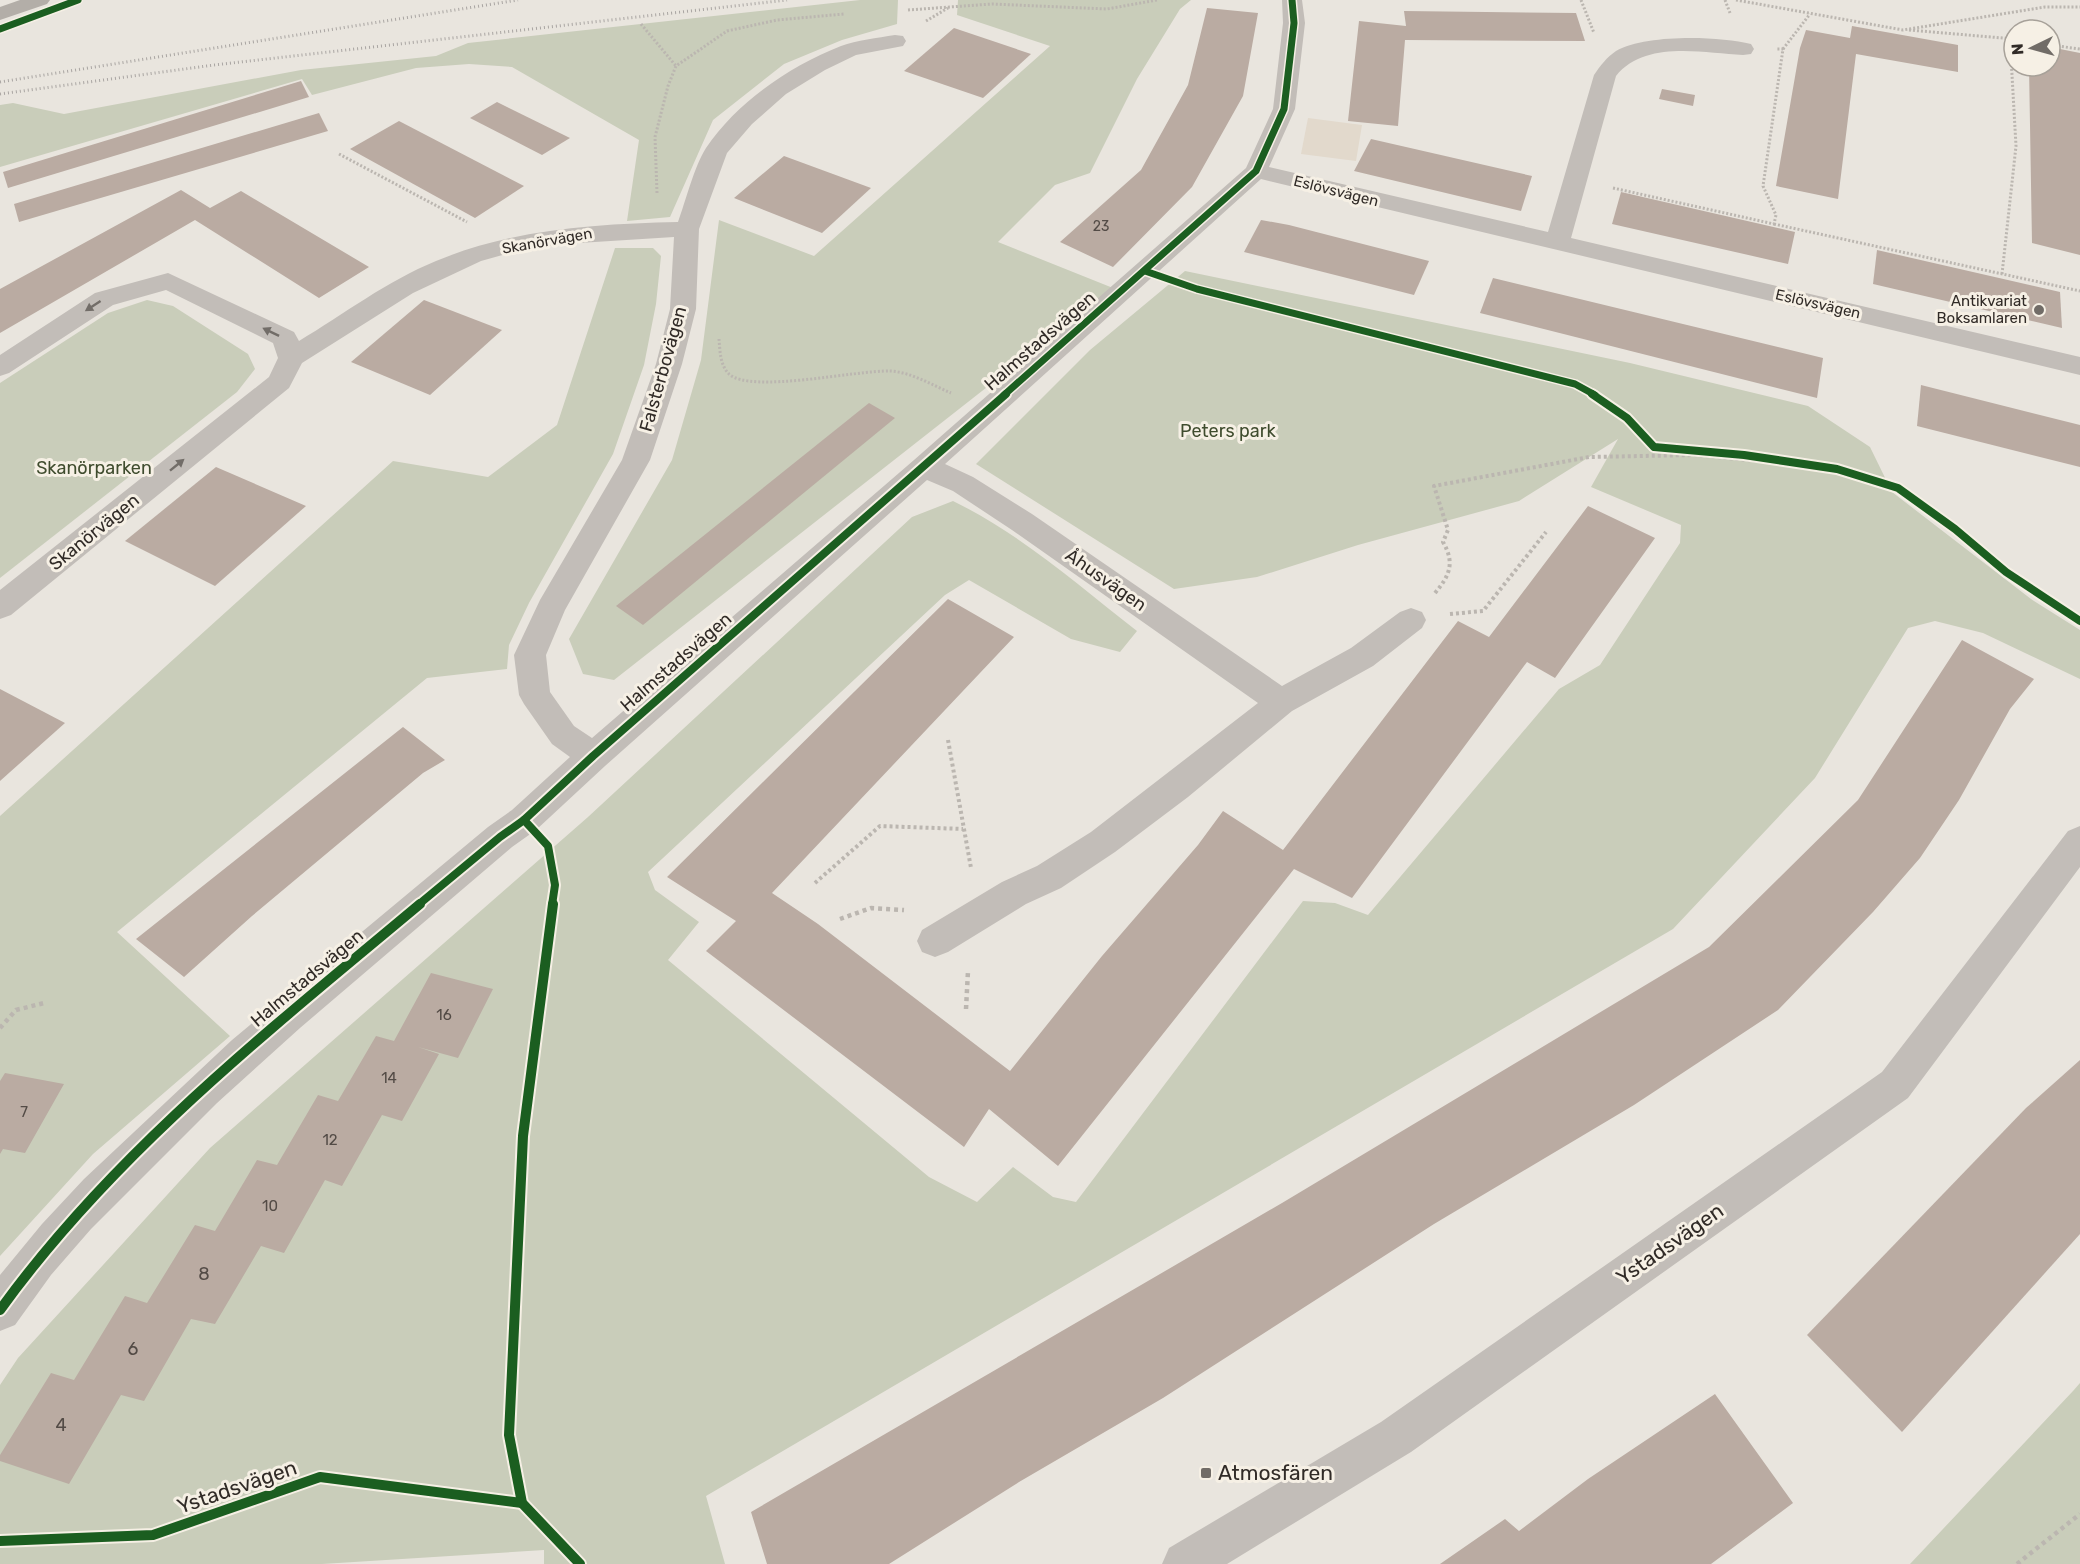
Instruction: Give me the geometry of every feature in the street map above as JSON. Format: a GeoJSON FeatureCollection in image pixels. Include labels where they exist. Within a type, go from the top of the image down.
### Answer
{"type":"FeatureCollection","features":[{"type":"Feature","properties":{"kind":"street"},"geometry":{"type":"LineString","coordinates":[[0,14],[40,0]]}},
{"type":"Feature","properties":{"kind":"street","name":"Halmstadsvägen"},"geometry":{"type":"LineString","coordinates":[[0,1311],[25,1273],[106,1182],[221,1072],[500,837],[524,820],[593,756],[924,467],[1256,171],[1284,109],[1294,23],[1292,0]]}},
{"type":"Feature","properties":{"kind":"street","name":"Falsterbovägen"},"geometry":{"type":"LineString","coordinates":[[593,756],[563,735],[536,695],[530,655],[551,608],[636,460],[669,364],[683,309],[673,229],[716,151],[744,119],[778,89],[817,65],[850,50],[895,41]]}},
{"type":"Feature","properties":{"kind":"street"},"geometry":{"type":"LineString","coordinates":[[1557,243],[1605,75],[1618,59],[1630,53],[1669,46],[1743,49]]}},
{"type":"Feature","properties":{"kind":"street","name":"Eslövsvägen"},"geometry":{"type":"LineString","coordinates":[[1256,171],[2080,366]]}},
{"type":"Feature","properties":{"kind":"street","name":"Skanörvägen"},"geometry":{"type":"LineString","coordinates":[[0,607],[280,382],[291,358],[397,291],[445,266],[513,244],[604,231],[673,229]]}},
{"type":"Feature","properties":{"kind":"street"},"geometry":{"type":"LineString","coordinates":[[0,367],[104,299],[168,281],[285,338],[291,358]]}},
{"type":"Feature","properties":{"kind":"street","name":"Åhusvägen"},"geometry":{"type":"LineString","coordinates":[[924,467],[963,484],[1022,522],[1281,702]]}},
{"type":"Feature","properties":{"kind":"street"},"geometry":{"type":"LineString","coordinates":[[943,935],[994,904],[1050,877],[1103,842],[1176,788],[1281,702],[1362,657],[1411,620]]}},
{"type":"Feature","properties":{"kind":"street","name":"Ystadsvägen"},"geometry":{"type":"LineString","coordinates":[[1185,1564],[1396,1437],[1895,1085],[2080,842]]}},
{"type":"Feature","properties":{"kind":"path"},"geometry":{"type":"LineString","coordinates":[[1736,0],[1903,30],[2002,38]]}},
{"type":"Feature","properties":{"kind":"path"},"geometry":{"type":"LineString","coordinates":[[1903,30],[2045,7],[2080,7]]}},
{"type":"Feature","properties":{"kind":"path"},"geometry":{"type":"LineString","coordinates":[[1774,224],[1776,216],[1763,186],[1783,49],[1810,14]]}},
{"type":"Feature","properties":{"kind":"path"},"geometry":{"type":"LineString","coordinates":[[641,24],[676,66],[668,86],[655,137],[673,229]]}},
{"type":"Feature","properties":{"kind":"path"},"geometry":{"type":"LineString","coordinates":[[2062,47],[2080,49]]}},
{"type":"Feature","properties":{"kind":"path"},"geometry":{"type":"LineString","coordinates":[[1743,49],[1783,49]]}},
{"type":"Feature","properties":{"kind":"path"},"geometry":{"type":"LineString","coordinates":[[2002,274],[2016,146],[2013,78]]}},
{"type":"Feature","properties":{"kind":"path"},"geometry":{"type":"LineString","coordinates":[[339,154],[479,228],[486,253]]}},
{"type":"Feature","properties":{"kind":"path"},"geometry":{"type":"LineString","coordinates":[[1575,179],[2080,291]]}},
{"type":"Feature","properties":{"kind":"path"},"geometry":{"type":"LineString","coordinates":[[1144,271],[1197,289],[1575,384],[1607,402],[1638,425],[1654,447],[1744,455],[1837,469],[1898,488],[1955,529],[2006,572],[2080,621]]}},
{"type":"Feature","properties":{"kind":"path"},"geometry":{"type":"LineString","coordinates":[[683,309],[717,332],[722,364],[733,377],[766,383],[862,371],[895,370],[953,394]]}},
{"type":"Feature","properties":{"kind":"path"},"geometry":{"type":"LineString","coordinates":[[1411,620],[1450,576],[1452,556],[1443,542],[1448,530],[1434,486],[1588,457],[1695,455],[1837,469]]}},
{"type":"Feature","properties":{"kind":"path"},"geometry":{"type":"LineString","coordinates":[[1411,620],[1483,611],[1546,532]]}},
{"type":"Feature","properties":{"kind":"path"},"geometry":{"type":"LineString","coordinates":[[948,740],[969,865],[994,904]]}},
{"type":"Feature","properties":{"kind":"path"},"geometry":{"type":"LineString","coordinates":[[814,883],[880,826],[963,829]]}},
{"type":"Feature","properties":{"kind":"path"},"geometry":{"type":"LineString","coordinates":[[840,919],[871,908],[905,910],[943,935]]}},
{"type":"Feature","properties":{"kind":"path"},"geometry":{"type":"LineString","coordinates":[[0,1028],[16,1010],[44,1003]]}},
{"type":"Feature","properties":{"kind":"path"},"geometry":{"type":"LineString","coordinates":[[2017,1564],[2080,1514]]}},
{"type":"Feature","properties":{"kind":"green space"},"geometry":{"type":"Polygon","coordinates":[[[860,0],[898,0],[897,24],[842,40],[784,64],[713,120],[670,217],[627,221],[639,140],[512,67],[469,64],[416,68],[312,95],[302,79],[0,167],[0,105],[13,103],[64,114],[301,70],[436,56],[468,43],[860,0]]]}},
{"type":"Feature","properties":{"kind":"green space"},"geometry":{"type":"Polygon","coordinates":[[[958,0],[1191,0],[1180,9],[1137,79],[1090,173],[1055,185],[998,242],[1113,288],[614,680],[583,674],[569,639],[672,460],[701,360],[719,220],[814,256],[1050,46],[957,15],[958,0]]]}},
{"type":"Feature","properties":{"kind":"green space"},"geometry":{"type":"Polygon","coordinates":[[[615,248],[653,248],[661,256],[656,304],[644,365],[613,454],[529,603],[509,645],[507,669],[427,678],[117,932],[230,1036],[93,1154],[0,1256],[0,816],[393,461],[488,477],[557,425],[615,248]]]}},
{"type":"Feature","properties":{"kind":"green space","name":"Peters park"},"geometry":{"type":"Polygon","coordinates":[[[1185,271],[1630,363],[1808,406],[1870,447],[1892,492],[2031,599],[2080,630],[2080,679],[1983,633],[1935,621],[1908,628],[1815,778],[1673,929],[706,1496],[725,1564],[544,1564],[544,1550],[322,1564],[0,1564],[0,1385],[18,1358],[210,1148],[588,817],[912,517],[953,501],[1026,545],[1137,631],[1120,652],[1071,639],[969,580],[945,595],[648,872],[655,890],[699,922],[668,960],[929,1177],[977,1202],[1013,1167],[1053,1197],[1076,1202],[1303,901],[1335,903],[1368,915],[1559,689],[1600,665],[1680,543],[1681,525],[1591,487],[1618,439],[1519,501],[1358,545],[1257,577],[1174,589],[976,464],[1090,350],[1185,271]]]}},
{"type":"Feature","properties":{"kind":"green space","name":"Skanörparken"},"geometry":{"type":"Polygon","coordinates":[[[147,300],[173,306],[248,354],[255,369],[237,392],[0,578],[0,383],[108,313],[147,300]]]}},
{"type":"Feature","properties":{"kind":"green space"},"geometry":{"type":"Polygon","coordinates":[[[2080,1383],[2080,1564],[1910,1564],[2073,1391],[2080,1383]]]}},
{"type":"Feature","properties":{"kind":"shaded area"},"geometry":{"type":"Polygon","coordinates":[[[1308,118],[1362,125],[1356,161],[1301,154],[1308,118]]]}},
{"type":"Feature","properties":{"kind":"building"},"geometry":{"type":"Polygon","coordinates":[[[1207,8],[1258,13],[1243,96],[1192,187],[1113,267],[1060,242],[1141,170],[1188,85],[1207,8]]]}},
{"type":"Feature","properties":{"kind":"building"},"geometry":{"type":"Polygon","coordinates":[[[1404,11],[1576,13],[1585,41],[1405,40],[1398,126],[1348,121],[1359,21],[1406,26],[1404,11]]]}},
{"type":"Feature","properties":{"kind":"building"},"geometry":{"type":"Polygon","coordinates":[[[1852,26],[1958,45],[1958,72],[1856,54],[1838,199],[1776,186],[1800,48],[1806,30],[1850,38],[1852,26]]]}},
{"type":"Feature","properties":{"kind":"building"},"geometry":{"type":"Polygon","coordinates":[[[954,28],[1031,54],[983,98],[904,71],[954,28]]]}},
{"type":"Feature","properties":{"kind":"building"},"geometry":{"type":"Polygon","coordinates":[[[2062,49],[2080,53],[2080,255],[2032,243],[2029,78],[2062,78],[2062,49]]]}},
{"type":"Feature","properties":{"kind":"building"},"geometry":{"type":"Polygon","coordinates":[[[301,81],[309,97],[8,188],[3,172],[301,81]]]}},
{"type":"Feature","properties":{"kind":"building"},"geometry":{"type":"Polygon","coordinates":[[[1662,89],[1695,95],[1693,106],[1659,99],[1662,89]]]}},
{"type":"Feature","properties":{"kind":"building"},"geometry":{"type":"Polygon","coordinates":[[[497,102],[570,138],[542,155],[470,118],[497,102]]]}},
{"type":"Feature","properties":{"kind":"building"},"geometry":{"type":"Polygon","coordinates":[[[319,113],[328,131],[19,222],[14,204],[319,113]]]}},
{"type":"Feature","properties":{"kind":"building"},"geometry":{"type":"Polygon","coordinates":[[[399,121],[524,186],[475,218],[350,149],[399,121]]]}},
{"type":"Feature","properties":{"kind":"building"},"geometry":{"type":"Polygon","coordinates":[[[1371,139],[1532,176],[1521,211],[1354,171],[1371,139]]]}},
{"type":"Feature","properties":{"kind":"building"},"geometry":{"type":"Polygon","coordinates":[[[784,156],[871,188],[822,233],[734,198],[784,156]]]}},
{"type":"Feature","properties":{"kind":"building"},"geometry":{"type":"Polygon","coordinates":[[[181,190],[210,208],[241,191],[369,267],[319,298],[195,220],[0,333],[0,289],[181,190]]]}},
{"type":"Feature","properties":{"kind":"building"},"geometry":{"type":"Polygon","coordinates":[[[1621,192],[1795,232],[1788,264],[1612,224],[1621,192]]]}},
{"type":"Feature","properties":{"kind":"building"},"geometry":{"type":"Polygon","coordinates":[[[1261,220],[1429,261],[1414,295],[1244,252],[1261,220]]]}},
{"type":"Feature","properties":{"kind":"building"},"geometry":{"type":"Polygon","coordinates":[[[1877,250],[2060,292],[2062,328],[1873,284],[1877,250]]]}},
{"type":"Feature","properties":{"kind":"building"},"geometry":{"type":"Polygon","coordinates":[[[1493,278],[1823,358],[1817,398],[1480,313],[1493,278]]]}},
{"type":"Feature","properties":{"kind":"building"},"geometry":{"type":"Polygon","coordinates":[[[424,300],[502,330],[430,395],[351,362],[424,300]]]}},
{"type":"Feature","properties":{"kind":"building"},"geometry":{"type":"Polygon","coordinates":[[[1921,385],[2080,425],[2080,467],[1917,426],[1921,385]]]}},
{"type":"Feature","properties":{"kind":"building"},"geometry":{"type":"Polygon","coordinates":[[[869,403],[895,418],[643,625],[616,606],[869,403]]]}},
{"type":"Feature","properties":{"kind":"building"},"geometry":{"type":"Polygon","coordinates":[[[216,467],[306,506],[215,586],[125,541],[216,467]]]}},
{"type":"Feature","properties":{"kind":"building"},"geometry":{"type":"Polygon","coordinates":[[[1588,506],[1655,538],[1555,678],[1527,662],[1352,898],[1294,869],[1058,1166],[989,1109],[964,1147],[706,951],[736,921],[667,877],[948,599],[1014,637],[772,893],[818,924],[1010,1071],[1102,956],[1198,845],[1223,811],[1283,850],[1458,621],[1489,637],[1588,506]]]}},
{"type":"Feature","properties":{"kind":"building"},"geometry":{"type":"Polygon","coordinates":[[[1962,640],[2034,679],[2010,709],[1959,800],[1920,858],[1873,912],[1778,1010],[1634,1105],[1434,1224],[1163,1398],[1019,1482],[889,1564],[767,1564],[751,1512],[1282,1203],[1709,947],[1858,800],[1962,640]]]}},
{"type":"Feature","properties":{"kind":"building"},"geometry":{"type":"Polygon","coordinates":[[[0,689],[65,723],[0,781],[0,689]]]}},
{"type":"Feature","properties":{"kind":"building"},"geometry":{"type":"Polygon","coordinates":[[[403,727],[445,760],[423,773],[252,916],[184,977],[136,939],[403,727]]]}},
{"type":"Feature","properties":{"kind":"building"},"geometry":{"type":"Polygon","coordinates":[[[431,973],[493,989],[458,1058],[418,1047],[439,1054],[402,1121],[382,1115],[342,1186],[325,1180],[284,1253],[261,1246],[215,1324],[191,1319],[144,1401],[121,1395],[69,1484],[0,1461],[0,1455],[51,1373],[74,1380],[125,1296],[147,1303],[195,1225],[215,1231],[257,1160],[277,1165],[318,1095],[338,1101],[376,1036],[394,1041],[431,973]]]}},
{"type":"Feature","properties":{"kind":"building"},"geometry":{"type":"Polygon","coordinates":[[[2080,1060],[2080,1234],[1902,1432],[1807,1335],[2026,1108],[2080,1060]]]}},
{"type":"Feature","properties":{"kind":"building"},"geometry":{"type":"Polygon","coordinates":[[[5,1073],[64,1084],[25,1153],[3,1149],[0,1154],[0,1081],[5,1073]]]}},
{"type":"Feature","properties":{"kind":"building"},"geometry":{"type":"Polygon","coordinates":[[[1715,1394],[1793,1503],[1711,1564],[1440,1564],[1505,1519],[1519,1531],[1588,1479],[1715,1394]]]}},
{"type":"Feature","properties":{"kind":"railway"},"geometry":{"type":"LineString","coordinates":[[0,82],[518,0]]}},
{"type":"Feature","properties":{"kind":"railway"},"geometry":{"type":"LineString","coordinates":[[0,94],[214,65],[787,0]]}},
{"type":"Feature","properties":{"kind":"cycle path"},"geometry":{"type":"LineString","coordinates":[[0,29],[78,0]]}},
{"type":"Feature","properties":{"kind":"cycle path"},"geometry":{"type":"LineString","coordinates":[[0,1310],[37,1261],[77,1215],[119,1171],[204,1090],[329,980],[500,837],[524,820],[593,756],[924,467],[1256,171],[1284,109],[1294,23],[1292,0]]}},
{"type":"Feature","properties":{"kind":"cycle path"},"geometry":{"type":"LineString","coordinates":[[1145,271],[1197,289],[1575,384],[1618,411],[1636,426],[1654,447],[1744,455],[1837,469],[1898,488],[1955,529],[2006,572],[2080,621]]}},
{"type":"Feature","properties":{"kind":"cycle path"},"geometry":{"type":"LineString","coordinates":[[524,820],[548,846],[555,885],[523,1136],[509,1435],[522,1503],[580,1564]]}},
{"type":"Feature","properties":{"kind":"cycle path"},"geometry":{"type":"LineString","coordinates":[[0,1541],[153,1535],[320,1477],[522,1503]]}},
{"type":"Feature","properties":{"kind":"place","name":"Antikvariat Boksamlaren"},"geometry":{"type":"Point","coordinates":[2039,310]}},
{"type":"Feature","properties":{"kind":"place","name":"Atmosfären"},"geometry":{"type":"Point","coordinates":[1206,1473]}}]}
